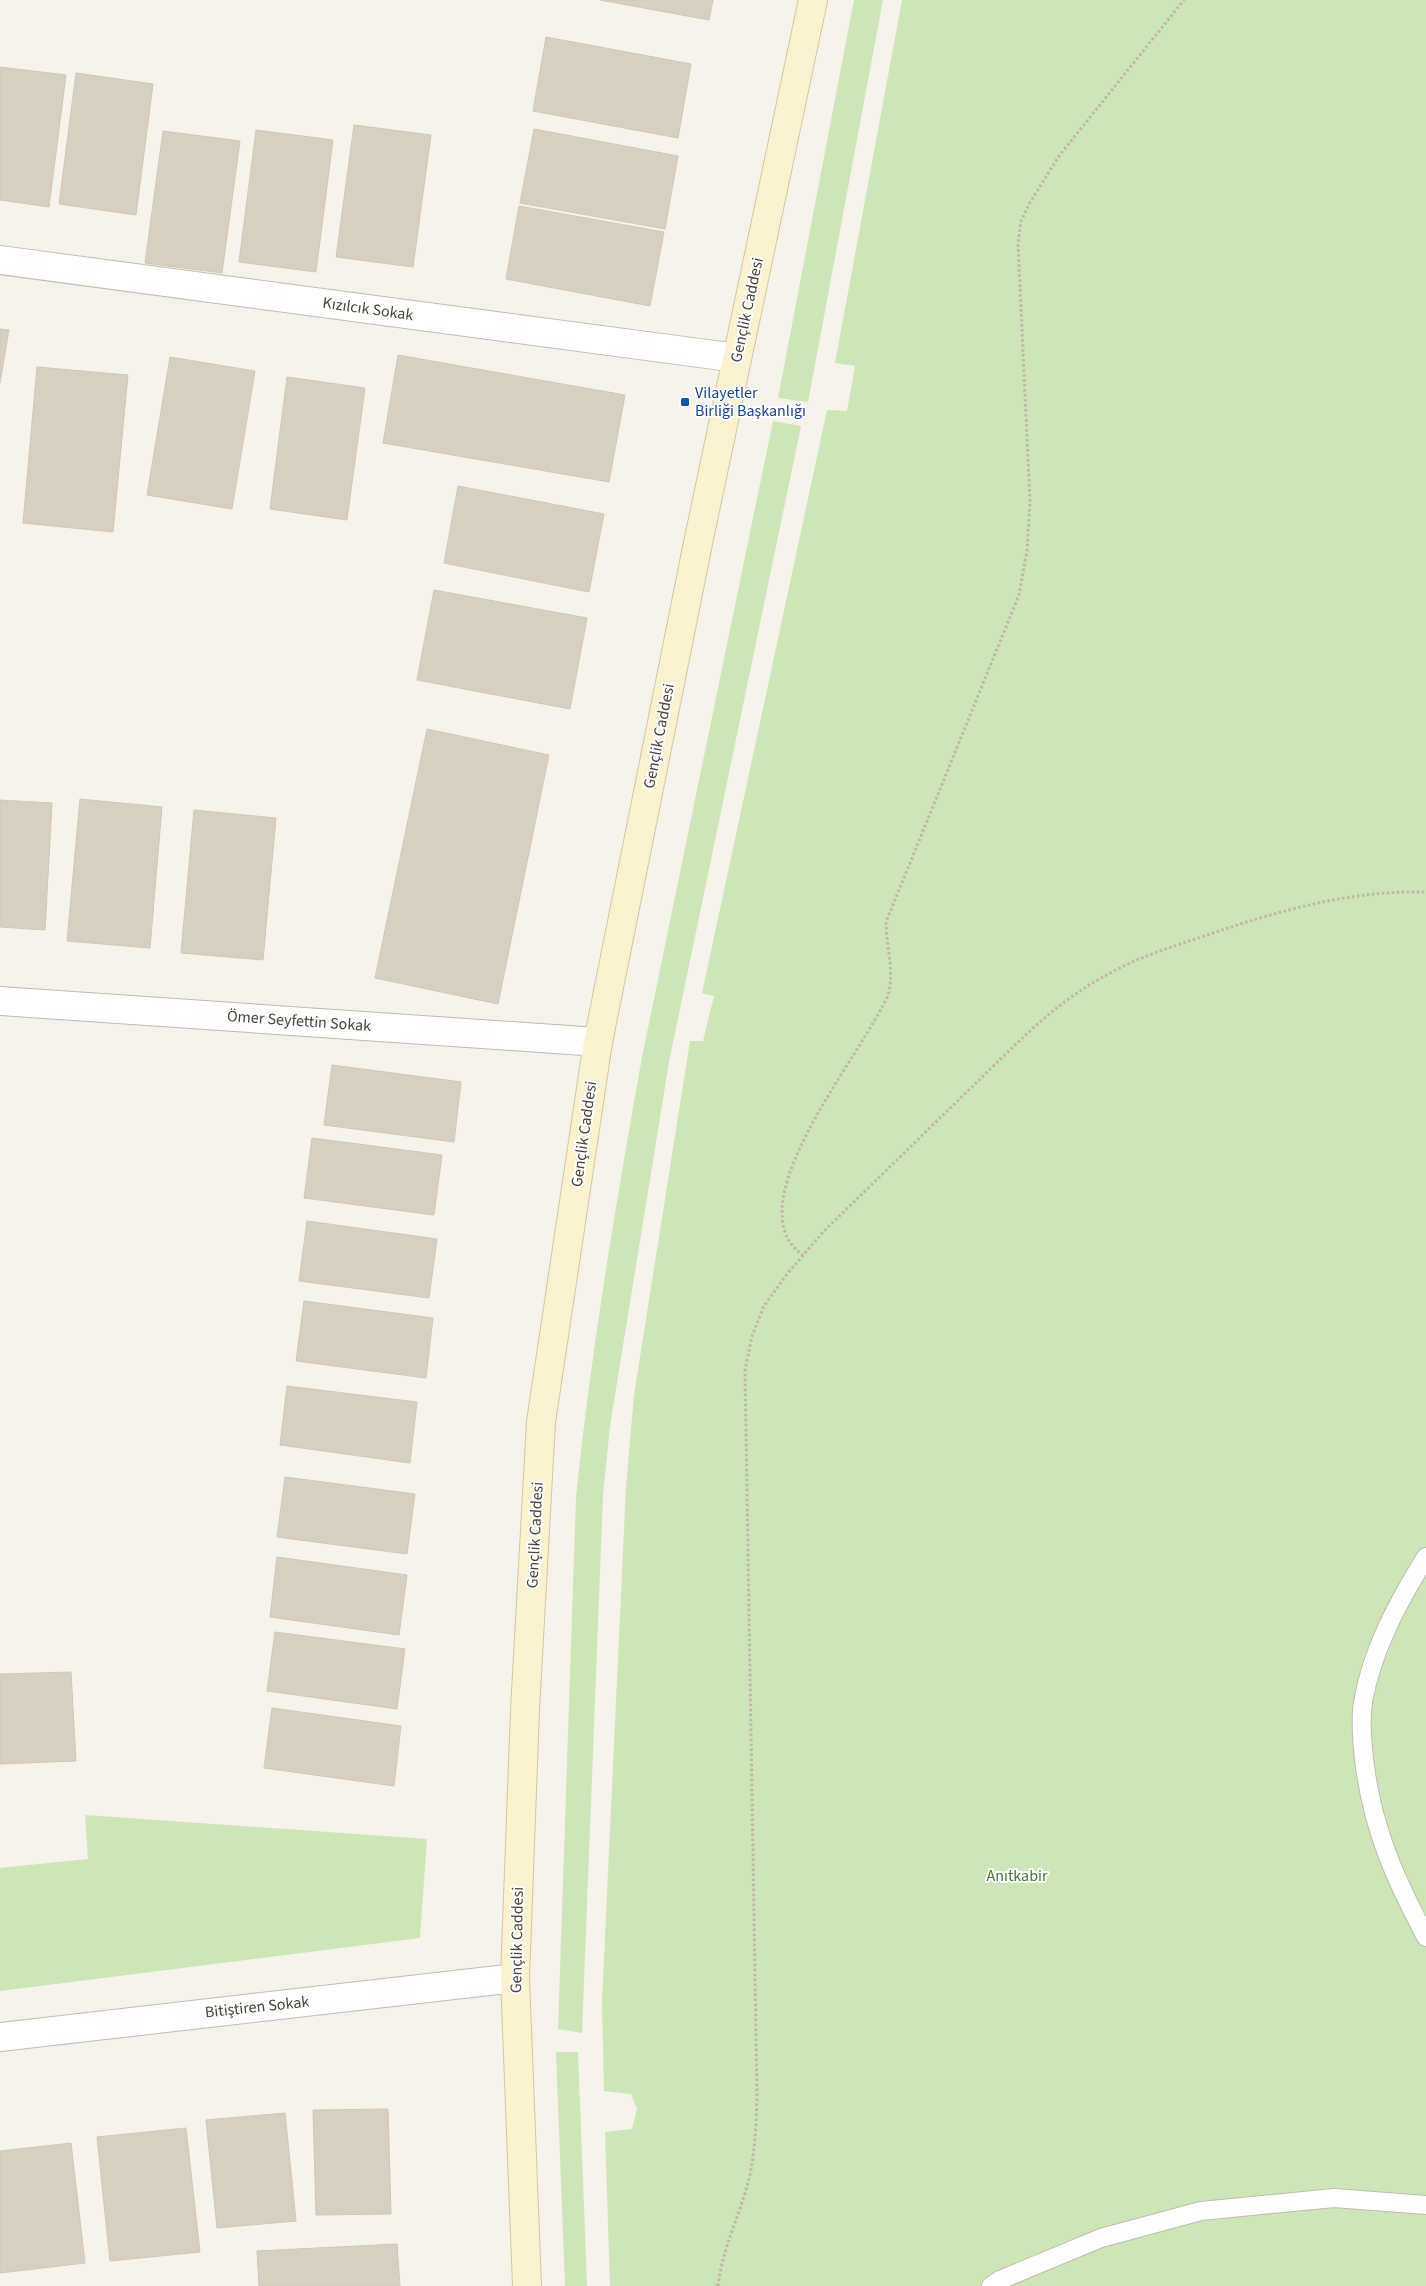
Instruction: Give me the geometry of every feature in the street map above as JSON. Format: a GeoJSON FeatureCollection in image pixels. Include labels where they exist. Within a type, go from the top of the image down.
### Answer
{"type":"FeatureCollection","features":[{"type":"Feature","properties":{"kind":"main road","name":"Gençlik Caddesi"},"geometry":{"type":"LineString","coordinates":[[528,2286],[515,1978],[525,1710],[541,1422],[598,1042],[737,358],[813,0]]}},
{"type":"Feature","properties":{"kind":"street","name":"Kızılcık Sokak"},"geometry":{"type":"LineString","coordinates":[[0,260],[737,358]]}},
{"type":"Feature","properties":{"kind":"street","name":"Ömer Seyfettin Sokak"},"geometry":{"type":"LineString","coordinates":[[0,1001],[598,1042]]}},
{"type":"Feature","properties":{"kind":"street","name":"Bitiştiren Sokak"},"geometry":{"type":"LineString","coordinates":[[0,2037],[515,1978]]}},
{"type":"Feature","properties":{"kind":"lane"},"geometry":{"type":"LineString","coordinates":[[1426,1558],[1400,1601],[1371,1666],[1363,1704],[1361,1736],[1366,1779],[1376,1823],[1388,1860],[1426,1937]]}},
{"type":"Feature","properties":{"kind":"lane"},"geometry":{"type":"LineString","coordinates":[[991,2286],[1000,2280],[1101,2238],[1201,2211],[1334,2198],[1426,2204]]}},
{"type":"Feature","properties":{"kind":"path"},"geometry":{"type":"LineString","coordinates":[[803,1256],[789,1242],[784,1231],[783,1200],[787,1183],[809,1130],[888,995],[891,974],[886,940],[886,922],[1019,595],[1027,551],[1030,501],[1018,253],[1021,221],[1029,204],[1059,156],[1184,0]]}},
{"type":"Feature","properties":{"kind":"path"},"geometry":{"type":"LineString","coordinates":[[718,2286],[720,2267],[749,2178],[755,2138],[757,2098],[745,1370],[752,1336],[764,1306],[824,1232],[1044,1017],[1104,976],[1139,958],[1274,913],[1339,898],[1404,891],[1426,892]]}},
{"type":"Feature","properties":{"kind":"green space"},"geometry":{"type":"Polygon","coordinates":[[[854,0],[883,0],[808,402],[778,398],[854,0]]]}},
{"type":"Feature","properties":{"kind":"green space","name":"Anıtkabir"},"geometry":{"type":"Polygon","coordinates":[[[902,0],[1426,0],[1426,2286],[610,2286],[605,2132],[632,2129],[637,2109],[631,2094],[604,2091],[602,2001],[626,1487],[634,1395],[690,1041],[703,1041],[714,996],[702,993],[827,410],[847,411],[855,366],[835,363],[902,0]]]}},
{"type":"Feature","properties":{"kind":"green space"},"geometry":{"type":"Polygon","coordinates":[[[773,421],[801,426],[669,1062],[610,1426],[603,1495],[582,2033],[558,2029],[576,1497],[582,1442],[605,1277],[642,1057],[773,421]]]}},
{"type":"Feature","properties":{"kind":"green space"},"geometry":{"type":"Polygon","coordinates":[[[85,1815],[427,1839],[420,1938],[0,1991],[0,1868],[88,1859],[85,1815]]]}},
{"type":"Feature","properties":{"kind":"green space"},"geometry":{"type":"Polygon","coordinates":[[[556,2052],[578,2052],[587,2286],[565,2286],[556,2052]]]}},
{"type":"Feature","properties":{"kind":"building"},"geometry":{"type":"Polygon","coordinates":[[[600,0],[713,0],[709,20],[600,0]]]}},
{"type":"Feature","properties":{"kind":"building"},"geometry":{"type":"Polygon","coordinates":[[[546,37],[691,64],[678,138],[533,111],[546,37]]]}},
{"type":"Feature","properties":{"kind":"building"},"geometry":{"type":"Polygon","coordinates":[[[0,67],[66,75],[49,207],[0,200],[0,67]]]}},
{"type":"Feature","properties":{"kind":"building"},"geometry":{"type":"Polygon","coordinates":[[[76,73],[153,84],[136,215],[59,204],[76,73]]]}},
{"type":"Feature","properties":{"kind":"building"},"geometry":{"type":"Polygon","coordinates":[[[354,125],[431,135],[413,267],[336,257],[354,125]]]}},
{"type":"Feature","properties":{"kind":"building"},"geometry":{"type":"Polygon","coordinates":[[[534,129],[678,156],[665,229],[520,203],[534,129]]]}},
{"type":"Feature","properties":{"kind":"building"},"geometry":{"type":"Polygon","coordinates":[[[256,130],[333,140],[316,272],[239,262],[256,130]]]}},
{"type":"Feature","properties":{"kind":"building"},"geometry":{"type":"Polygon","coordinates":[[[163,131],[240,141],[222,273],[145,263],[163,131]]]}},
{"type":"Feature","properties":{"kind":"building"},"geometry":{"type":"Polygon","coordinates":[[[519,206],[664,232],[650,306],[506,279],[519,206]]]}},
{"type":"Feature","properties":{"kind":"building"},"geometry":{"type":"Polygon","coordinates":[[[0,329],[9,330],[0,383],[0,329]]]}},
{"type":"Feature","properties":{"kind":"building"},"geometry":{"type":"Polygon","coordinates":[[[398,355],[625,395],[609,482],[383,443],[398,355]]]}},
{"type":"Feature","properties":{"kind":"building"},"geometry":{"type":"Polygon","coordinates":[[[170,357],[255,371],[232,509],[147,495],[170,357]]]}},
{"type":"Feature","properties":{"kind":"building"},"geometry":{"type":"Polygon","coordinates":[[[37,367],[128,375],[113,532],[23,523],[37,367]]]}},
{"type":"Feature","properties":{"kind":"building"},"geometry":{"type":"Polygon","coordinates":[[[287,377],[365,388],[347,520],[270,509],[287,377]]]}},
{"type":"Feature","properties":{"kind":"building"},"geometry":{"type":"Polygon","coordinates":[[[458,486],[604,514],[589,592],[444,563],[458,486]]]}},
{"type":"Feature","properties":{"kind":"building"},"geometry":{"type":"Polygon","coordinates":[[[434,590],[587,618],[570,709],[417,680],[434,590]]]}},
{"type":"Feature","properties":{"kind":"building"},"geometry":{"type":"Polygon","coordinates":[[[427,729],[549,755],[498,1004],[375,978],[427,729]]]}},
{"type":"Feature","properties":{"kind":"building"},"geometry":{"type":"Polygon","coordinates":[[[80,799],[162,807],[150,948],[67,941],[80,799]]]}},
{"type":"Feature","properties":{"kind":"building"},"geometry":{"type":"Polygon","coordinates":[[[0,800],[52,803],[45,930],[0,927],[0,800]]]}},
{"type":"Feature","properties":{"kind":"building"},"geometry":{"type":"Polygon","coordinates":[[[194,810],[276,818],[263,960],[181,953],[194,810]]]}},
{"type":"Feature","properties":{"kind":"building"},"geometry":{"type":"Polygon","coordinates":[[[332,1065],[461,1082],[454,1142],[324,1125],[332,1065]]]}},
{"type":"Feature","properties":{"kind":"building"},"geometry":{"type":"Polygon","coordinates":[[[312,1138],[442,1155],[434,1215],[304,1198],[312,1138]]]}},
{"type":"Feature","properties":{"kind":"building"},"geometry":{"type":"Polygon","coordinates":[[[307,1221],[437,1239],[429,1298],[299,1281],[307,1221]]]}},
{"type":"Feature","properties":{"kind":"building"},"geometry":{"type":"Polygon","coordinates":[[[304,1301],[433,1318],[426,1378],[296,1361],[304,1301]]]}},
{"type":"Feature","properties":{"kind":"building"},"geometry":{"type":"Polygon","coordinates":[[[287,1386],[417,1402],[410,1463],[280,1445],[287,1386]]]}},
{"type":"Feature","properties":{"kind":"building"},"geometry":{"type":"Polygon","coordinates":[[[285,1477],[415,1494],[407,1554],[277,1537],[285,1477]]]}},
{"type":"Feature","properties":{"kind":"building"},"geometry":{"type":"Polygon","coordinates":[[[277,1557],[407,1575],[399,1635],[270,1617],[277,1557]]]}},
{"type":"Feature","properties":{"kind":"building"},"geometry":{"type":"Polygon","coordinates":[[[275,1632],[405,1649],[397,1709],[267,1691],[275,1632]]]}},
{"type":"Feature","properties":{"kind":"building"},"geometry":{"type":"Polygon","coordinates":[[[71,1672],[76,1761],[0,1764],[0,1674],[71,1672]]]}},
{"type":"Feature","properties":{"kind":"building"},"geometry":{"type":"Polygon","coordinates":[[[272,1708],[401,1726],[394,1786],[264,1768],[272,1708]]]}},
{"type":"Feature","properties":{"kind":"building"},"geometry":{"type":"Polygon","coordinates":[[[388,2109],[391,2214],[316,2215],[313,2110],[388,2109]]]}},
{"type":"Feature","properties":{"kind":"building"},"geometry":{"type":"Polygon","coordinates":[[[285,2113],[296,2221],[217,2228],[206,2120],[285,2113]]]}},
{"type":"Feature","properties":{"kind":"building"},"geometry":{"type":"Polygon","coordinates":[[[186,2128],[200,2252],[110,2261],[97,2137],[186,2128]]]}},
{"type":"Feature","properties":{"kind":"building"},"geometry":{"type":"Polygon","coordinates":[[[71,2143],[85,2263],[0,2273],[0,2151],[71,2143]]]}},
{"type":"Feature","properties":{"kind":"building"},"geometry":{"type":"Polygon","coordinates":[[[397,2244],[400,2286],[259,2286],[257,2251],[397,2244]]]}},
{"type":"Feature","properties":{"kind":"place","name":"Vilayetler Birliği Başkanlığı"},"geometry":{"type":"Point","coordinates":[685,402]}}]}
